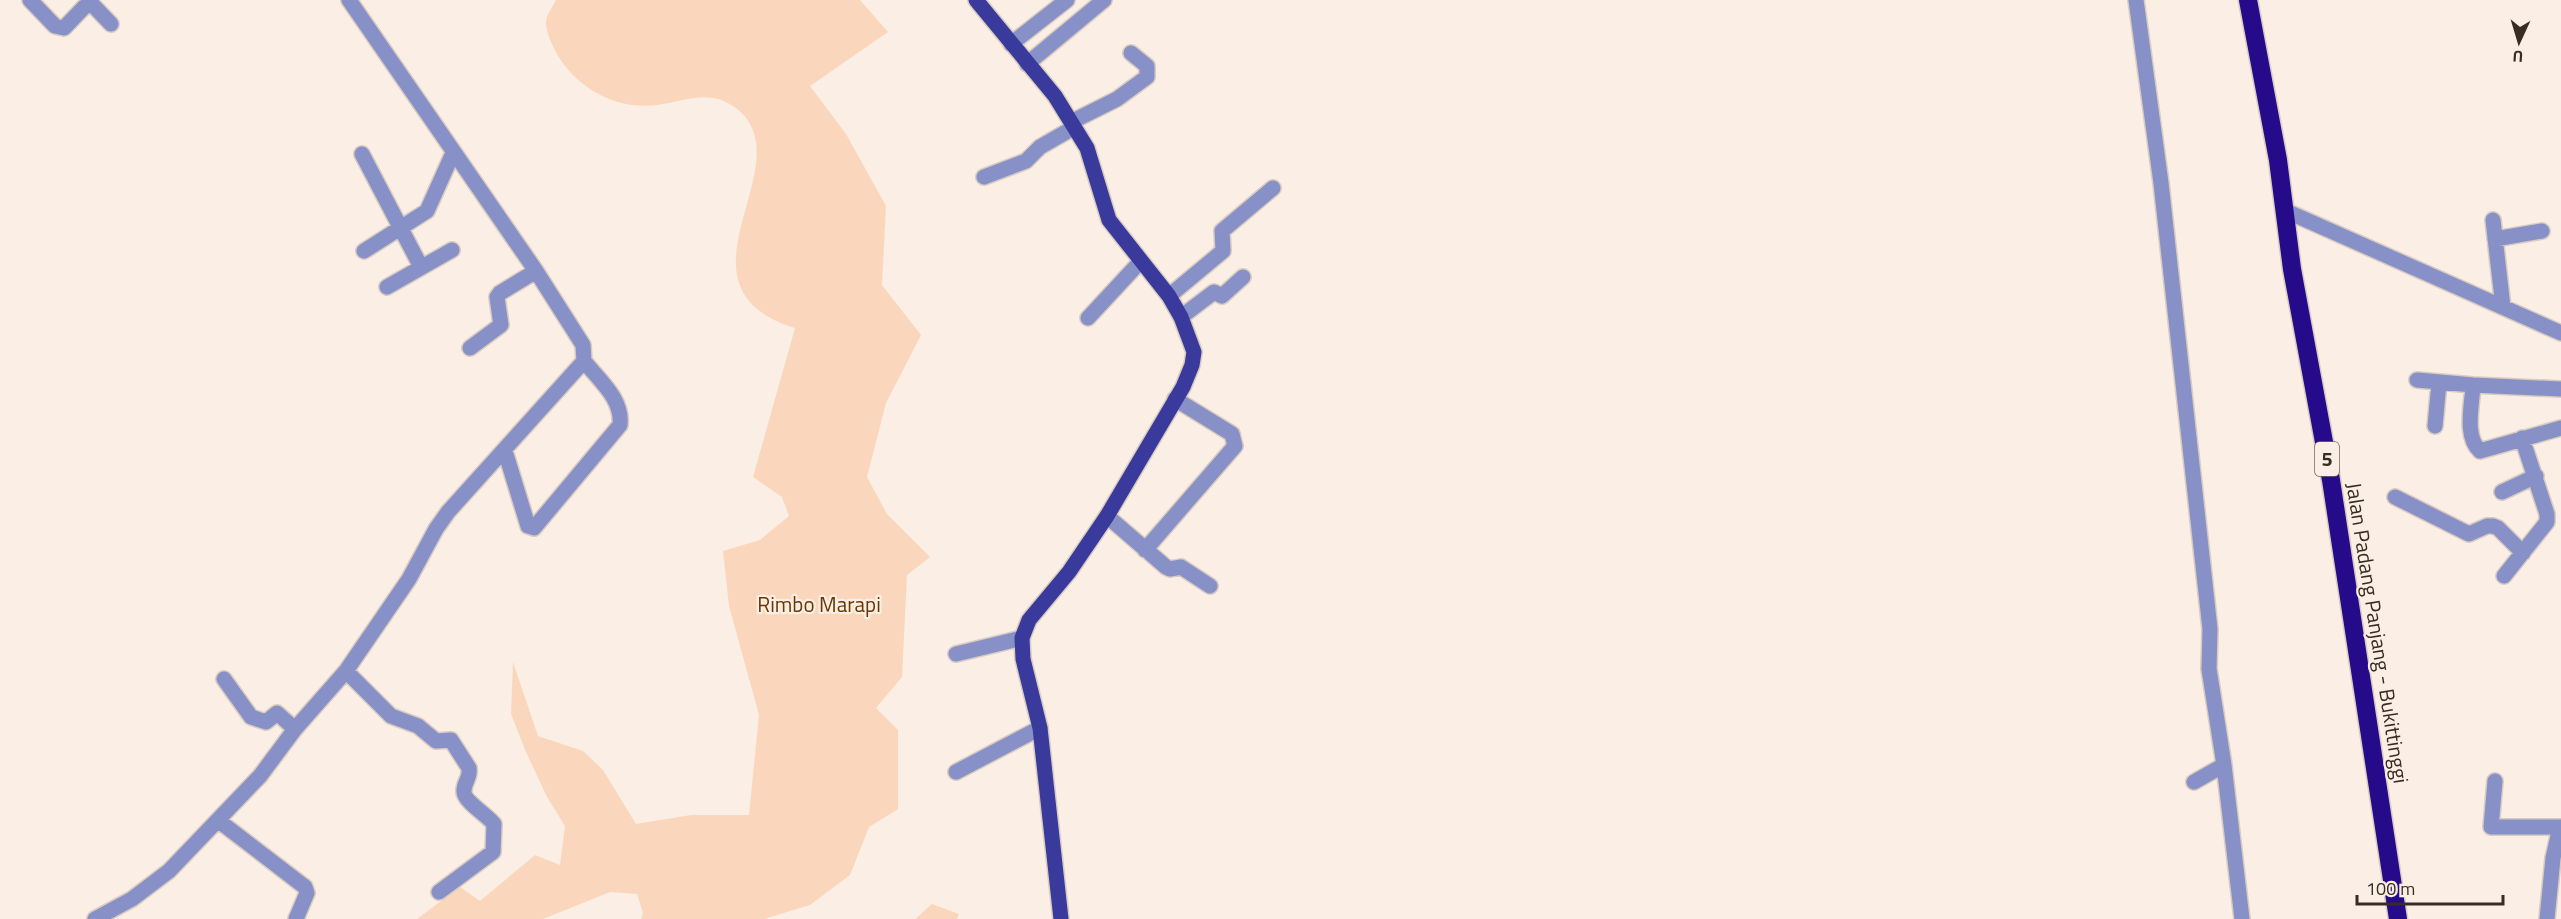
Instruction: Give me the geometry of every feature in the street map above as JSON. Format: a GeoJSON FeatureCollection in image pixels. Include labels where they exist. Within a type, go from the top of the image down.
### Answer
{"type":"FeatureCollection","features":[{"type":"Feature","properties":{"kind":"highway","name":"Jalan Padang Panjang - Bukittinggi"},"geometry":{"type":"LineString","coordinates":[[2248,0],[2286,211],[2292,269],[2331,480],[2398,919]]}},
{"type":"Feature","properties":{"kind":"main road"},"geometry":{"type":"LineString","coordinates":[[976,0],[1055,96],[1087,148],[1109,220],[1169,296],[1181,317],[1194,352],[1192,365],[1179,393],[1107,516],[1075,564],[1029,620],[1022,638],[1023,659],[1040,728],[1061,919]]}},
{"type":"Feature","properties":{"kind":"street"},"geometry":{"type":"LineString","coordinates":[[30,0],[55,26],[64,28],[88,1],[111,24]]}},
{"type":"Feature","properties":{"kind":"street"},"geometry":{"type":"LineString","coordinates":[[349,0],[536,271],[583,345],[584,362],[617,402],[621,416],[620,425],[534,528],[528,526],[505,451]]}},
{"type":"Feature","properties":{"kind":"street"},"geometry":{"type":"LineString","coordinates":[[1011,44],[1067,0]]}},
{"type":"Feature","properties":{"kind":"street"},"geometry":{"type":"LineString","coordinates":[[1027,64],[1104,0]]}},
{"type":"Feature","properties":{"kind":"street"},"geometry":{"type":"LineString","coordinates":[[2136,0],[2174,298],[2210,629],[2209,669],[2224,765],[2242,919]]}},
{"type":"Feature","properties":{"kind":"street"},"geometry":{"type":"LineString","coordinates":[[984,177],[1026,161],[1040,147],[1117,99],[1147,77],[1147,66],[1131,53]]}},
{"type":"Feature","properties":{"kind":"street"},"geometry":{"type":"LineString","coordinates":[[364,251],[427,211],[453,153]]}},
{"type":"Feature","properties":{"kind":"street"},"geometry":{"type":"LineString","coordinates":[[362,154],[399,229],[421,267]]}},
{"type":"Feature","properties":{"kind":"street"},"geometry":{"type":"LineString","coordinates":[[1169,296],[1223,251],[1222,231],[1273,188]]}},
{"type":"Feature","properties":{"kind":"street"},"geometry":{"type":"LineString","coordinates":[[2286,211],[2561,333]]}},
{"type":"Feature","properties":{"kind":"street"},"geometry":{"type":"LineString","coordinates":[[2493,220],[2503,307]]}},
{"type":"Feature","properties":{"kind":"street"},"geometry":{"type":"LineString","coordinates":[[2495,239],[2542,231]]}},
{"type":"Feature","properties":{"kind":"street"},"geometry":{"type":"LineString","coordinates":[[387,287],[452,250]]}},
{"type":"Feature","properties":{"kind":"street"},"geometry":{"type":"LineString","coordinates":[[1088,318],[1140,262]]}},
{"type":"Feature","properties":{"kind":"street"},"geometry":{"type":"LineString","coordinates":[[470,348],[501,325],[496,301],[500,292],[536,271]]}},
{"type":"Feature","properties":{"kind":"street"},"geometry":{"type":"LineString","coordinates":[[1181,317],[1214,292],[1222,296],[1243,277]]}},
{"type":"Feature","properties":{"kind":"street"},"geometry":{"type":"LineString","coordinates":[[95,919],[132,899],[169,871],[260,776],[295,729],[346,671],[409,579],[442,520],[584,362]]}},
{"type":"Feature","properties":{"kind":"street"},"geometry":{"type":"LineString","coordinates":[[2417,380],[2473,386],[2561,389]]}},
{"type":"Feature","properties":{"kind":"street"},"geometry":{"type":"LineString","coordinates":[[2435,426],[2439,383]]}},
{"type":"Feature","properties":{"kind":"street"},"geometry":{"type":"LineString","coordinates":[[2473,386],[2470,435],[2474,446],[2480,451],[2561,428]]}},
{"type":"Feature","properties":{"kind":"street"},"geometry":{"type":"LineString","coordinates":[[1145,550],[1235,446],[1232,434],[1179,393]]}},
{"type":"Feature","properties":{"kind":"street"},"geometry":{"type":"LineString","coordinates":[[2504,576],[2547,522],[2536,476],[2522,438]]}},
{"type":"Feature","properties":{"kind":"street"},"geometry":{"type":"LineString","coordinates":[[2502,492],[2536,476]]}},
{"type":"Feature","properties":{"kind":"street"},"geometry":{"type":"LineString","coordinates":[[2395,497],[2469,534],[2487,526],[2498,528],[2523,553]]}},
{"type":"Feature","properties":{"kind":"street"},"geometry":{"type":"LineString","coordinates":[[1107,516],[1170,569],[1181,567],[1210,586]]}},
{"type":"Feature","properties":{"kind":"street"},"geometry":{"type":"LineString","coordinates":[[956,654],[1022,638]]}},
{"type":"Feature","properties":{"kind":"street"},"geometry":{"type":"LineString","coordinates":[[346,671],[391,716],[418,726],[436,741],[451,740],[469,768],[470,773],[464,789],[465,797],[494,824],[493,852],[439,892]]}},
{"type":"Feature","properties":{"kind":"street"},"geometry":{"type":"LineString","coordinates":[[224,679],[253,718],[266,722],[277,712],[295,729]]}},
{"type":"Feature","properties":{"kind":"street"},"geometry":{"type":"LineString","coordinates":[[956,772],[1040,728]]}},
{"type":"Feature","properties":{"kind":"street"},"geometry":{"type":"LineString","coordinates":[[2194,782],[2224,765]]}},
{"type":"Feature","properties":{"kind":"street"},"geometry":{"type":"LineString","coordinates":[[2495,781],[2491,827],[2561,827]]}},
{"type":"Feature","properties":{"kind":"street"},"geometry":{"type":"LineString","coordinates":[[219,821],[305,887],[307,893],[296,919]]}},
{"type":"Feature","properties":{"kind":"street"},"geometry":{"type":"LineString","coordinates":[[2547,919],[2553,858],[2558,836],[2561,835]]}},
{"type":"Feature","properties":{"kind":"green space","name":"Rimbo Marapi"},"geometry":{"type":"Polygon","coordinates":[[[556,0],[860,0],[888,32],[810,86],[846,134],[886,206],[882,285],[921,335],[886,403],[867,477],[887,514],[930,557],[907,575],[902,677],[876,708],[898,730],[898,809],[869,827],[850,875],[810,905],[764,919],[641,919],[643,913],[637,894],[610,892],[543,919],[417,919],[460,887],[480,901],[535,855],[560,865],[565,826],[547,797],[511,714],[513,662],[538,736],[583,751],[603,770],[636,824],[691,815],[749,815],[759,715],[729,606],[723,551],[760,540],[789,516],[782,497],[753,477],[795,328],[757,309],[739,284],[736,254],[756,160],[753,132],[736,108],[716,99],[707,97],[643,106],[615,101],[590,89],[569,70],[548,35],[546,21],[556,0]]]}},
{"type":"Feature","properties":{"kind":"green space"},"geometry":{"type":"Polygon","coordinates":[[[932,904],[959,914],[957,919],[915,919],[932,904]]]}}]}
